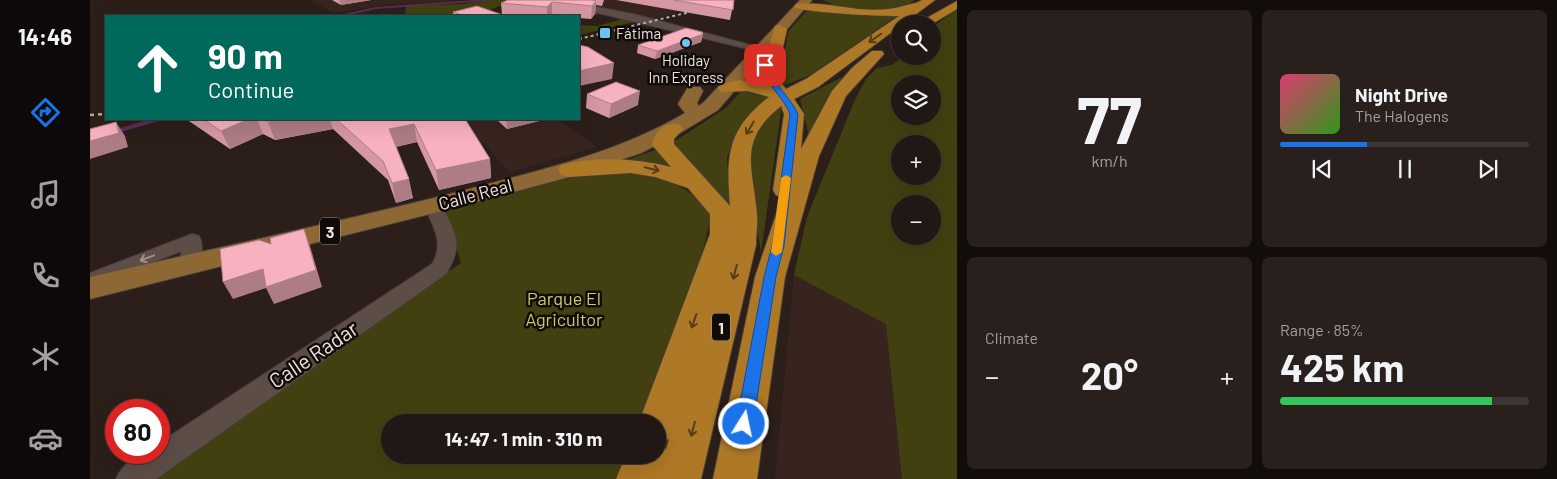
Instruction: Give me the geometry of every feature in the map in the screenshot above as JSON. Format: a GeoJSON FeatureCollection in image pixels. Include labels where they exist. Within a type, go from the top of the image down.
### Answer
{"type":"FeatureCollection","features":[{"type":"Feature","properties":{"kind":"highway"},"geometry":{"type":"LineString","coordinates":[[819,0],[843,9]]}},
{"type":"Feature","properties":{"kind":"highway"},"geometry":{"type":"LineString","coordinates":[[803,3],[882,13],[899,12],[925,0]]}},
{"type":"Feature","properties":{"kind":"highway","name":"1"},"geometry":{"type":"LineString","coordinates":[[679,479],[742,246],[744,215],[740,150],[748,128],[759,114],[784,97],[812,83],[929,0]]}},
{"type":"Feature","properties":{"kind":"highway"},"geometry":{"type":"LineString","coordinates":[[929,15],[948,0]]}},
{"type":"Feature","properties":{"kind":"highway"},"geometry":{"type":"LineString","coordinates":[[938,15],[957,4]]}},
{"type":"Feature","properties":{"kind":"highway"},"geometry":{"type":"LineString","coordinates":[[778,246],[794,114],[767,75],[765,65],[776,48],[780,29]]}},
{"type":"Feature","properties":{"kind":"highway"},"geometry":{"type":"LineString","coordinates":[[735,479],[770,277],[778,246],[808,156],[836,99],[858,71],[891,44]]}},
{"type":"Feature","properties":{"kind":"highway"},"geometry":{"type":"LineString","coordinates":[[727,88],[735,86],[752,87],[784,97]]}},
{"type":"Feature","properties":{"kind":"highway"},"geometry":{"type":"LineString","coordinates":[[661,414],[724,234],[723,214],[663,145],[664,137],[673,129]]}},
{"type":"Feature","properties":{"kind":"highway"},"geometry":{"type":"LineString","coordinates":[[569,170],[610,165],[641,166],[696,184]]}},
{"type":"Feature","properties":{"kind":"highway"},"geometry":{"type":"LineString","coordinates":[[638,479],[643,464]]}},
{"type":"Feature","properties":{"kind":"main road","name":"Calle Real"},"geometry":{"type":"LineString","coordinates":[[90,288],[191,253],[433,206],[569,170],[633,148],[673,129],[711,106],[803,3]]}},
{"type":"Feature","properties":{"kind":"main road"},"geometry":{"type":"LineString","coordinates":[[694,91],[687,104],[697,115]]}},
{"type":"Feature","properties":{"kind":"street"},"geometry":{"type":"LineString","coordinates":[[548,0],[633,17],[761,49]]}},
{"type":"Feature","properties":{"kind":"street","name":"Calle Radar"},"geometry":{"type":"LineString","coordinates":[[131,479],[439,269],[448,257],[449,242],[433,206]]}},
{"type":"Feature","properties":{"kind":"street"},"geometry":{"type":"LineString","coordinates":[[90,281],[191,253]]}},
{"type":"Feature","properties":{"kind":"shaded area"},"geometry":{"type":"Polygon","coordinates":[[[311,0],[449,0],[455,2],[392,4],[333,13],[311,0]]]}},
{"type":"Feature","properties":{"kind":"shaded area"},"geometry":{"type":"Polygon","coordinates":[[[564,0],[717,0],[656,19],[564,0]]]}},
{"type":"Feature","properties":{"kind":"shaded area"},"geometry":{"type":"Polygon","coordinates":[[[892,65],[935,65],[936,75],[891,75],[891,125],[938,125],[939,135],[891,135],[891,185],[941,185],[941,178],[957,479],[775,479],[794,275],[807,217],[854,102],[866,79],[877,68],[892,65]]]}},
{"type":"Feature","properties":{"kind":"shaded area"},"geometry":{"type":"Polygon","coordinates":[[[455,120],[559,120],[597,147],[509,172],[484,143],[473,145],[455,120]]]}},
{"type":"Feature","properties":{"kind":"green space"},"geometry":{"type":"Polygon","coordinates":[[[492,0],[539,0],[642,20],[580,35],[580,25],[597,26],[623,19],[599,13],[597,15],[503,5],[486,11],[486,14],[405,15],[406,6],[462,4],[492,0]]]}},
{"type":"Feature","properties":{"kind":"green space"},"geometry":{"type":"Polygon","coordinates":[[[823,0],[914,0],[908,5],[893,10],[872,11],[850,9],[823,0]]]}},
{"type":"Feature","properties":{"kind":"green space"},"geometry":{"type":"Polygon","coordinates":[[[957,9],[957,479],[902,479],[886,324],[794,275],[807,217],[854,102],[866,79],[877,68],[892,65],[941,65],[941,21],[957,9]]]}},
{"type":"Feature","properties":{"kind":"green space"},"geometry":{"type":"Polygon","coordinates":[[[807,10],[900,14],[891,15],[891,20],[810,75],[785,85],[776,77],[773,66],[785,50],[788,32],[807,10]]]}},
{"type":"Feature","properties":{"kind":"green space"},"geometry":{"type":"Polygon","coordinates":[[[842,77],[810,140],[800,99],[842,77]]]}},
{"type":"Feature","properties":{"kind":"green space"},"geometry":{"type":"Polygon","coordinates":[[[743,89],[770,96],[744,121],[727,157],[730,206],[698,175],[672,145],[675,141],[726,108],[743,89]]]}},
{"type":"Feature","properties":{"kind":"green space"},"geometry":{"type":"Polygon","coordinates":[[[782,104],[761,253],[750,173],[753,142],[758,130],[766,119],[782,104]]]}},
{"type":"Feature","properties":{"kind":"green space"},"geometry":{"type":"Polygon","coordinates":[[[658,149],[679,171],[627,160],[658,149]]]}},
{"type":"Feature","properties":{"kind":"green space","name":"Parque El Agricultor"},"geometry":{"type":"Polygon","coordinates":[[[617,171],[644,175],[670,182],[693,195],[703,204],[711,216],[701,259],[645,414],[381,414],[381,464],[627,464],[621,479],[151,479],[461,263],[445,209],[591,173],[617,171]]]}},
{"type":"Feature","properties":{"kind":"building"},"geometry":{"type":"Polygon","coordinates":[[[508,0],[596,1],[592,6],[552,2],[547,7],[501,3],[508,0]]]}},
{"type":"Feature","properties":{"kind":"building"},"geometry":{"type":"Polygon","coordinates":[[[674,0],[734,0],[733,10],[674,0]]]}},
{"type":"Feature","properties":{"kind":"building"},"geometry":{"type":"Polygon","coordinates":[[[477,6],[503,15],[462,15],[453,12],[477,6]]]}},
{"type":"Feature","properties":{"kind":"building"},"geometry":{"type":"Polygon","coordinates":[[[686,28],[702,32],[703,34],[657,51],[638,45],[686,28]]]}},
{"type":"Feature","properties":{"kind":"building"},"geometry":{"type":"Polygon","coordinates":[[[580,45],[588,47],[614,63],[580,71],[580,45]]]}},
{"type":"Feature","properties":{"kind":"building"},"geometry":{"type":"Polygon","coordinates":[[[616,82],[640,91],[611,104],[587,94],[616,82]]]}},
{"type":"Feature","properties":{"kind":"building"},"geometry":{"type":"Polygon","coordinates":[[[204,120],[247,120],[221,131],[204,120]]]}},
{"type":"Feature","properties":{"kind":"building"},"geometry":{"type":"Polygon","coordinates":[[[264,120],[281,120],[268,122],[264,120]]]}},
{"type":"Feature","properties":{"kind":"building"},"geometry":{"type":"Polygon","coordinates":[[[337,120],[466,120],[490,159],[436,170],[414,124],[389,129],[409,179],[392,183],[383,161],[337,120]]]}},
{"type":"Feature","properties":{"kind":"building"},"geometry":{"type":"Polygon","coordinates":[[[116,122],[119,133],[90,141],[90,129],[116,122]]]}},
{"type":"Feature","properties":{"kind":"building"},"geometry":{"type":"Polygon","coordinates":[[[304,229],[316,270],[266,287],[263,269],[223,282],[220,249],[259,240],[271,244],[270,238],[304,229]]]}},
{"type":"Feature","properties":{"kind":"waterway"},"geometry":{"type":"LineString","coordinates":[[344,15],[376,8],[489,0]]}},
{"type":"Feature","properties":{"kind":"waterway"},"geometry":{"type":"LineString","coordinates":[[117,131],[155,120]]}},
{"type":"Feature","properties":{"kind":"railway"},"geometry":{"type":"LineString","coordinates":[[580,39],[698,10],[728,0]]}},
{"type":"Feature","properties":{"kind":"railway"},"geometry":{"type":"LineString","coordinates":[[90,115],[105,114]]}},
{"type":"Feature","properties":{"kind":"slow traffic"},"geometry":{"type":"LineString","coordinates":[[776,252],[786,178]]}},
{"type":"Feature","properties":{"kind":"place","name":"Fátima"},"geometry":{"type":"Point","coordinates":[605,33]}},
{"type":"Feature","properties":{"kind":"place","name":"Holiday Inn Express"},"geometry":{"type":"Point","coordinates":[686,43]}},
{"type":"Feature","properties":{"kind":"route"},"geometry":{"type":"LineString","coordinates":[[744,424],[770,277],[778,246],[794,114],[791,107],[767,75],[765,65]]}}]}
